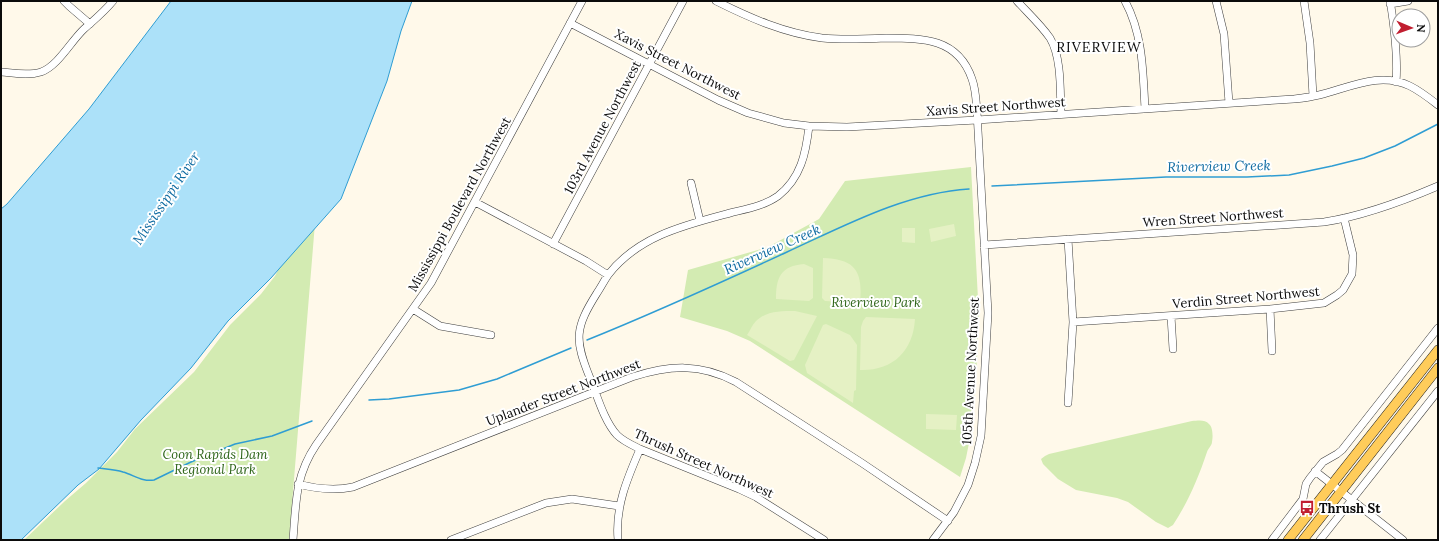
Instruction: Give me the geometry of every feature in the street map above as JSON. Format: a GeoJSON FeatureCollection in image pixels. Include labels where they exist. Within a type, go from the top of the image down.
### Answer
{"type":"FeatureCollection","features":[{"type":"Feature","properties":{"kind":"main road"},"geometry":{"type":"LineString","coordinates":[[1288,540],[1438,350]]}},
{"type":"Feature","properties":{"kind":"main road"},"geometry":{"type":"LineString","coordinates":[[1303,540],[1438,368]]}},
{"type":"Feature","properties":{"kind":"street"},"geometry":{"type":"LineString","coordinates":[[64,1],[90,24]]}},
{"type":"Feature","properties":{"kind":"street"},"geometry":{"type":"LineString","coordinates":[[1,72],[29,74],[42,72],[54,63],[84,29],[97,19],[113,1]]}},
{"type":"Feature","properties":{"kind":"street","name":"Mississippi Boulevard Northwest"},"geometry":{"type":"LineString","coordinates":[[293,540],[298,484],[302,471],[312,452],[435,277],[582,1]]}},
{"type":"Feature","properties":{"kind":"street","name":"103rd Avenue Northwest"},"geometry":{"type":"LineString","coordinates":[[553,244],[683,1]]}},
{"type":"Feature","properties":{"kind":"street","name":"105th Avenue Northwest"},"geometry":{"type":"LineString","coordinates":[[716,1],[769,25],[810,36],[847,39],[928,39],[947,47],[960,58],[969,72],[975,90],[984,244],[987,331],[980,441],[975,463],[963,496],[948,521],[933,540]]}},
{"type":"Feature","properties":{"kind":"street"},"geometry":{"type":"LineString","coordinates":[[1017,1],[1046,33],[1053,44],[1058,62],[1061,114]]}},
{"type":"Feature","properties":{"kind":"street"},"geometry":{"type":"LineString","coordinates":[[1125,1],[1133,17],[1140,40],[1145,109]]}},
{"type":"Feature","properties":{"kind":"street"},"geometry":{"type":"LineString","coordinates":[[1216,1],[1224,34],[1229,103]]}},
{"type":"Feature","properties":{"kind":"street"},"geometry":{"type":"LineString","coordinates":[[1304,1],[1310,43],[1313,96]]}},
{"type":"Feature","properties":{"kind":"street"},"geometry":{"type":"LineString","coordinates":[[1396,82],[1394,28],[1390,2],[1408,1]]}},
{"type":"Feature","properties":{"kind":"street","name":"Xavis Street Northwest"},"geometry":{"type":"LineString","coordinates":[[570,23],[718,100],[743,111],[768,119],[809,126],[848,127],[977,120],[1229,103],[1313,96],[1367,81],[1380,80],[1396,82],[1409,86],[1418,90],[1438,105]]}},
{"type":"Feature","properties":{"kind":"street","name":"Thrush Street Northwest"},"geometry":{"type":"LineString","coordinates":[[809,126],[802,164],[792,182],[778,196],[759,206],[700,221],[652,238],[627,256],[608,275],[584,316],[579,332],[580,350],[595,391],[606,417],[614,431],[627,442],[640,449],[756,497],[824,540]]}},
{"type":"Feature","properties":{"kind":"street"},"geometry":{"type":"LineString","coordinates":[[691,183],[700,221]]}},
{"type":"Feature","properties":{"kind":"street","name":"Wren Street Northwest"},"geometry":{"type":"LineString","coordinates":[[984,244],[1324,222],[1344,218],[1399,202],[1438,186]]}},
{"type":"Feature","properties":{"kind":"street"},"geometry":{"type":"LineString","coordinates":[[475,202],[608,275]]}},
{"type":"Feature","properties":{"kind":"street","name":"Verdin Street Northwest"},"geometry":{"type":"LineString","coordinates":[[1073,322],[1270,309],[1320,304],[1330,300],[1343,290],[1352,274],[1354,261],[1344,218]]}},
{"type":"Feature","properties":{"kind":"street"},"geometry":{"type":"LineString","coordinates":[[1068,239],[1073,322],[1069,399]]}},
{"type":"Feature","properties":{"kind":"street"},"geometry":{"type":"LineString","coordinates":[[413,308],[440,326],[491,335]]}},
{"type":"Feature","properties":{"kind":"street"},"geometry":{"type":"LineString","coordinates":[[1270,309],[1272,351]]}},
{"type":"Feature","properties":{"kind":"street"},"geometry":{"type":"LineString","coordinates":[[1171,316],[1172,349]]}},
{"type":"Feature","properties":{"kind":"street"},"geometry":{"type":"LineString","coordinates":[[1272,540],[1303,499],[1308,481],[1315,471],[1324,461],[1342,450],[1438,328]]}},
{"type":"Feature","properties":{"kind":"street","name":"Uplander Street Northwest"},"geometry":{"type":"LineString","coordinates":[[298,484],[328,490],[353,487],[632,377],[665,369],[689,367],[721,375],[736,382],[948,521]]}},
{"type":"Feature","properties":{"kind":"street"},"geometry":{"type":"LineString","coordinates":[[1320,540],[1438,391]]}},
{"type":"Feature","properties":{"kind":"street"},"geometry":{"type":"LineString","coordinates":[[618,540],[617,526],[619,506],[624,486],[640,449]]}},
{"type":"Feature","properties":{"kind":"street"},"geometry":{"type":"LineString","coordinates":[[1315,471],[1403,540]]}},
{"type":"Feature","properties":{"kind":"street"},"geometry":{"type":"LineString","coordinates":[[451,540],[546,503],[572,500],[619,506]]}},
{"type":"Feature","properties":{"kind":"green space","name":"Riverview Park"},"geometry":{"type":"Polygon","coordinates":[[[971,167],[979,318],[976,378],[970,438],[960,477],[750,341],[727,331],[680,317],[688,270],[768,247],[819,219],[845,181],[971,167]]]}},
{"type":"Feature","properties":{"kind":"green space","name":"Coon Rapids Dam Regional Park"},"geometry":{"type":"Polygon","coordinates":[[[316,211],[289,540],[24,540],[86,483],[117,452],[135,429],[194,372],[230,325],[261,294],[275,276],[295,237],[316,211]]]}},
{"type":"Feature","properties":{"kind":"green space"},"geometry":{"type":"Polygon","coordinates":[[[954,224],[956,236],[931,242],[929,229],[954,224]]]}},
{"type":"Feature","properties":{"kind":"green space"},"geometry":{"type":"Polygon","coordinates":[[[902,228],[915,228],[915,243],[902,242],[902,228]]]}},
{"type":"Feature","properties":{"kind":"green space"},"geometry":{"type":"Polygon","coordinates":[[[823,258],[843,261],[855,269],[860,283],[860,303],[825,301],[822,298],[823,258]]]}},
{"type":"Feature","properties":{"kind":"green space"},"geometry":{"type":"Polygon","coordinates":[[[804,264],[813,268],[813,298],[809,301],[776,299],[777,285],[781,274],[790,267],[804,264]]]}},
{"type":"Feature","properties":{"kind":"green space"},"geometry":{"type":"Polygon","coordinates":[[[795,311],[817,316],[794,360],[790,361],[747,335],[755,323],[764,315],[769,313],[795,311]]]}},
{"type":"Feature","properties":{"kind":"green space"},"geometry":{"type":"Polygon","coordinates":[[[866,317],[915,319],[910,341],[899,357],[882,367],[860,370],[861,327],[866,317]]]}},
{"type":"Feature","properties":{"kind":"green space"},"geometry":{"type":"Polygon","coordinates":[[[826,324],[850,335],[857,345],[856,390],[854,391],[853,403],[807,373],[805,365],[823,325],[826,324]]]}},
{"type":"Feature","properties":{"kind":"green space"},"geometry":{"type":"Polygon","coordinates":[[[926,414],[957,415],[956,430],[926,429],[926,414]]]}},
{"type":"Feature","properties":{"kind":"green space"},"geometry":{"type":"Polygon","coordinates":[[[1192,421],[1203,421],[1210,425],[1213,438],[1212,443],[1188,499],[1173,525],[1168,528],[1156,522],[1128,502],[1117,498],[1076,490],[1058,479],[1043,464],[1041,459],[1049,454],[1192,421]]]}},
{"type":"Feature","properties":{"kind":"water","name":"Mississippi River"},"geometry":{"type":"Polygon","coordinates":[[[171,1],[412,1],[401,31],[387,81],[341,199],[271,278],[228,321],[191,368],[141,420],[99,469],[78,485],[21,540],[1,540],[1,209],[7,204],[89,109],[171,1]]]}},
{"type":"Feature","properties":{"kind":"waterway","name":"Riverview Creek"},"geometry":{"type":"LineString","coordinates":[[992,186],[1166,177],[1247,177],[1289,175],[1364,158],[1395,146],[1438,124]]}},
{"type":"Feature","properties":{"kind":"waterway","name":"Riverview Creek"},"geometry":{"type":"LineString","coordinates":[[587,340],[687,298],[875,212],[922,197],[969,189]]}},
{"type":"Feature","properties":{"kind":"waterway","name":"Riverview Creek"},"geometry":{"type":"LineString","coordinates":[[369,400],[389,399],[459,390],[497,379],[571,348]]}},
{"type":"Feature","properties":{"kind":"waterway","name":"Riverview Creek"},"geometry":{"type":"LineString","coordinates":[[98,468],[120,471],[138,478],[154,480],[191,462],[235,444],[272,436],[312,421]]}},
{"type":"Feature","properties":{"kind":"place","name":"Thrush St"},"geometry":{"type":"Point","coordinates":[1307,508]}},
{"type":"Feature","properties":{"kind":"district","name":"RIVERVIEW"},"geometry":{"type":"Point","coordinates":[1099,47]}}]}
